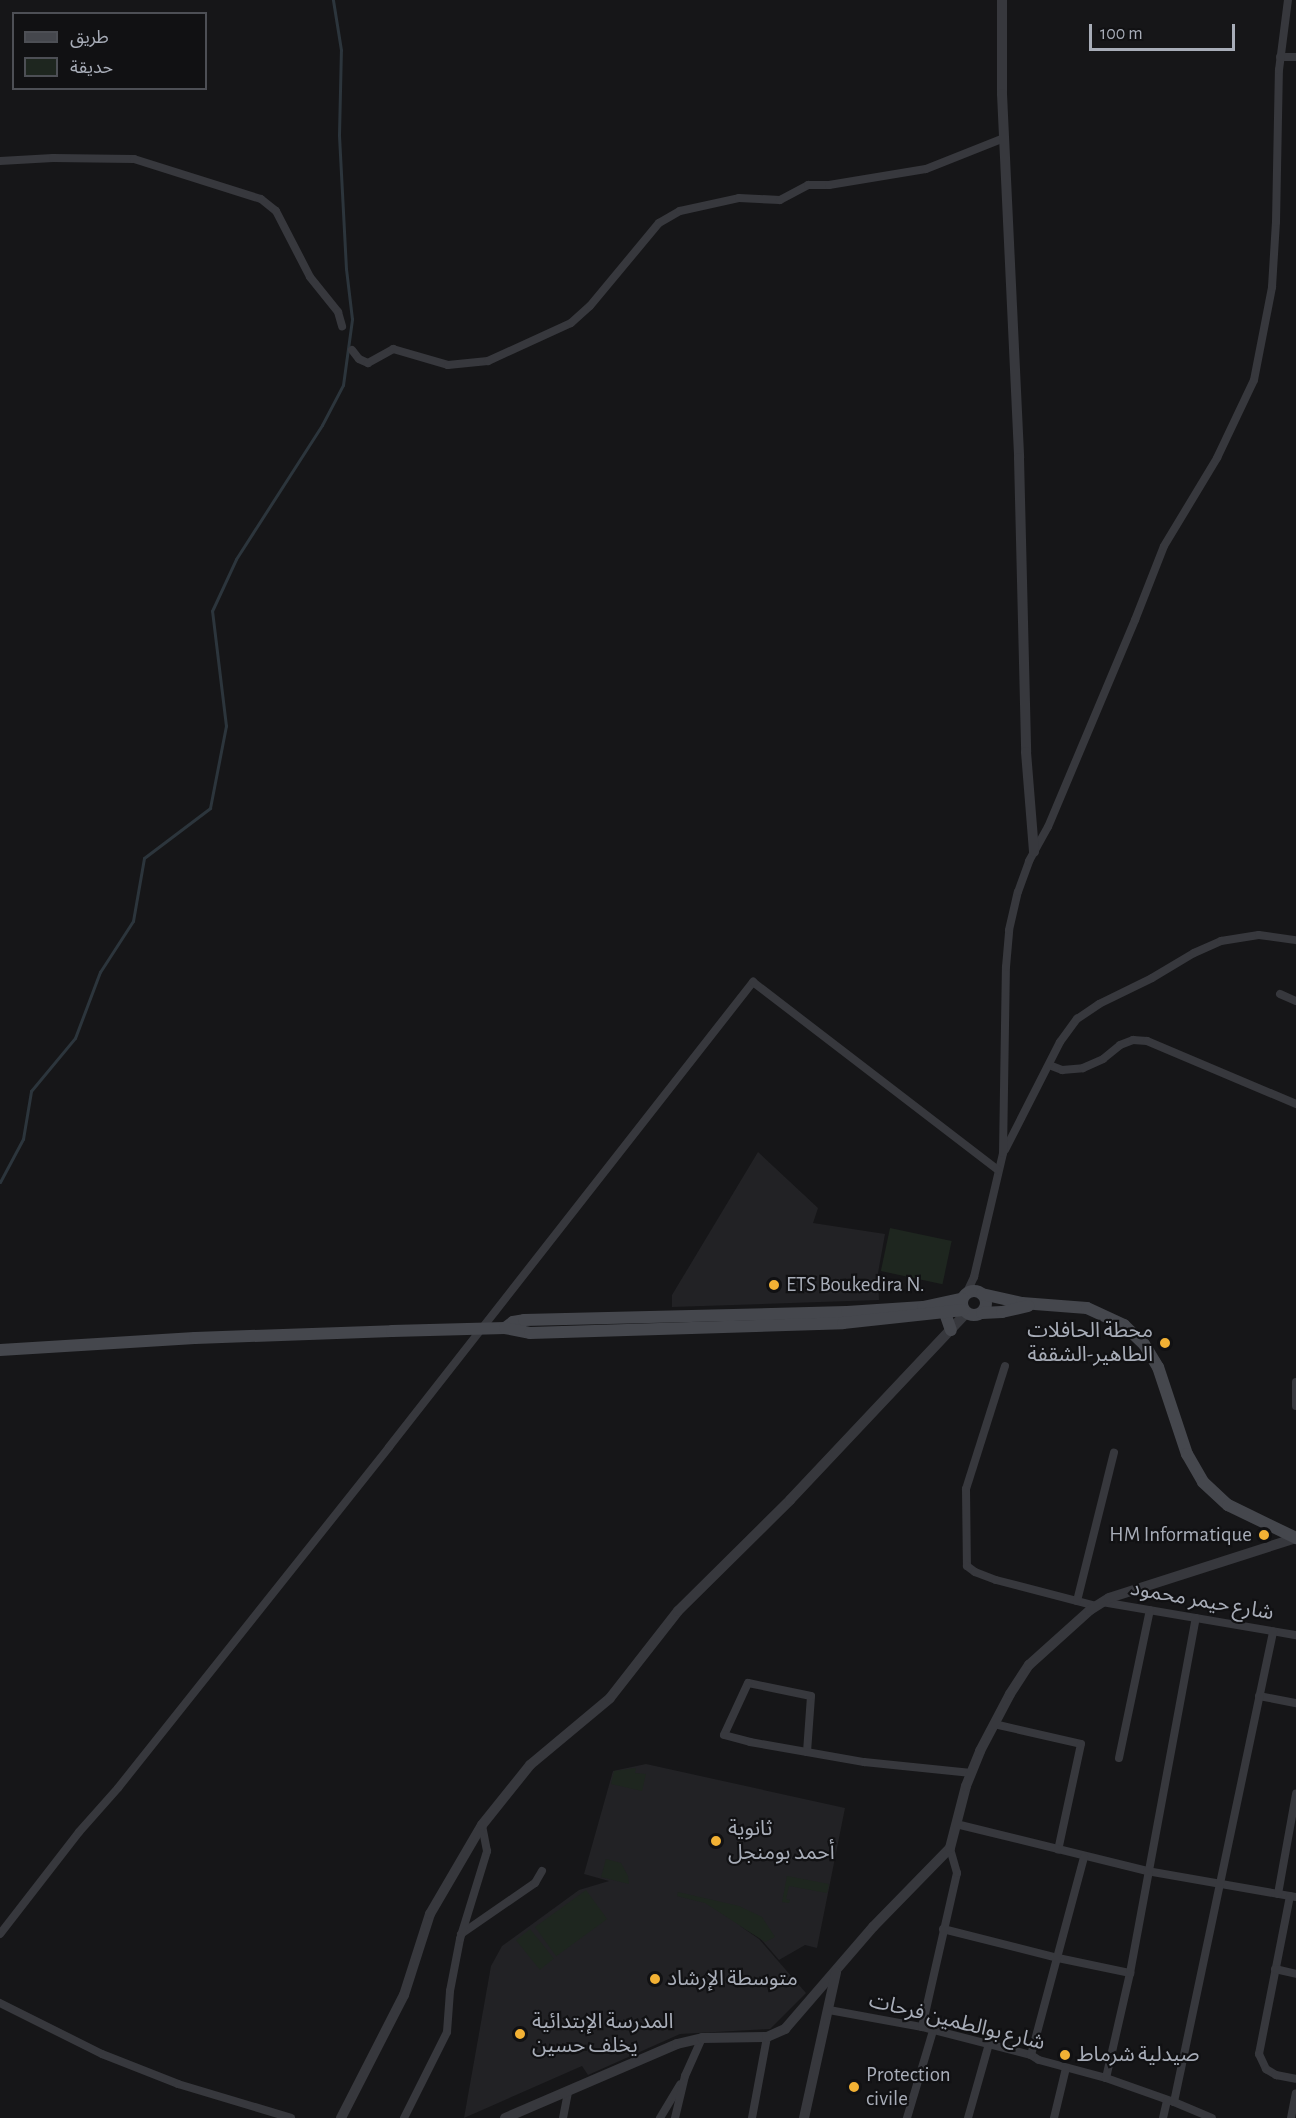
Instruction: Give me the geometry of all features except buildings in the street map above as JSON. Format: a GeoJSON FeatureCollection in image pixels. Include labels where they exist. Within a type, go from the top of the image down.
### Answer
{"type":"FeatureCollection","features":[{"type":"Feature","properties":{"kind":"main road"},"geometry":{"type":"LineString","coordinates":[[505,1328],[518,1320],[847,1312],[923,1307],[970,1300],[1071,1305],[1087,1308],[1113,1318],[1134,1334],[1158,1367],[1187,1454],[1203,1482],[1228,1504],[1296,1538]]}},
{"type":"Feature","properties":{"kind":"main road"},"geometry":{"type":"LineString","coordinates":[[0,1350],[195,1338],[505,1328],[530,1333],[843,1323],[945,1313],[970,1300],[986,1306],[982,1313]]}},
{"type":"Feature","properties":{"kind":"main road"},"geometry":{"type":"LineString","coordinates":[[970,1300],[974,1316],[982,1313],[1012,1311],[1032,1304]]}},
{"type":"Feature","properties":{"kind":"main road"},"geometry":{"type":"LineString","coordinates":[[945,1313],[951,1330]]}},
{"type":"Feature","properties":{"kind":"street"},"geometry":{"type":"LineString","coordinates":[[1002,0],[1004,138],[1019,459],[1026,752],[1034,852]]}},
{"type":"Feature","properties":{"kind":"street"},"geometry":{"type":"LineString","coordinates":[[1003,1153],[1009,930],[1018,892],[1034,852],[1048,827],[1164,546],[1217,458],[1254,380],[1272,287],[1280,57],[1288,0]]}},
{"type":"Feature","properties":{"kind":"street"},"geometry":{"type":"LineString","coordinates":[[1280,57],[1296,57]]}},
{"type":"Feature","properties":{"kind":"street"},"geometry":{"type":"LineString","coordinates":[[352,350],[359,359],[368,363],[393,349],[448,365],[488,361],[571,323],[590,306],[659,223],[680,211],[739,198],[773,201],[786,198],[808,185],[829,185],[926,169],[1004,138]]}},
{"type":"Feature","properties":{"kind":"street"},"geometry":{"type":"LineString","coordinates":[[0,161],[53,158],[134,159],[261,199],[276,211],[310,277],[338,312],[342,326]]}},
{"type":"Feature","properties":{"kind":"street"},"geometry":{"type":"LineString","coordinates":[[341,2118],[405,1995],[430,1914],[482,1825],[530,1766],[610,1698],[678,1611],[790,1500],[951,1330],[970,1300],[1003,1153],[1060,1042],[1077,1019],[1194,953],[1221,941],[1259,935],[1296,940]]}},
{"type":"Feature","properties":{"kind":"street"},"geometry":{"type":"LineString","coordinates":[[0,1935],[753,982],[998,1170]]}},
{"type":"Feature","properties":{"kind":"street"},"geometry":{"type":"LineString","coordinates":[[1280,994],[1296,1001]]}},
{"type":"Feature","properties":{"kind":"street"},"geometry":{"type":"LineString","coordinates":[[1049,1065],[1062,1070],[1083,1068],[1103,1059],[1126,1042],[1147,1041],[1296,1104]]}},
{"type":"Feature","properties":{"kind":"street","name":"شارع حيمر محمود"},"geometry":{"type":"LineString","coordinates":[[1005,1366],[966,1489],[967,1566],[975,1572],[996,1580],[1077,1601],[1150,1610],[1296,1635]]}},
{"type":"Feature","properties":{"kind":"street"},"geometry":{"type":"LineString","coordinates":[[1296,1382],[1296,1406]]}},
{"type":"Feature","properties":{"kind":"street"},"geometry":{"type":"LineString","coordinates":[[1077,1601],[1114,1453]]}},
{"type":"Feature","properties":{"kind":"street"},"geometry":{"type":"LineString","coordinates":[[922,2027],[957,1873],[950,1848],[971,1773],[994,1724],[1029,1665],[1099,1604],[1296,1538]]}},
{"type":"Feature","properties":{"kind":"street"},"geometry":{"type":"LineString","coordinates":[[1119,1758],[1150,1610]]}},
{"type":"Feature","properties":{"kind":"street"},"geometry":{"type":"LineString","coordinates":[[1106,2079],[1130,1973],[1147,1871],[1196,1618]]}},
{"type":"Feature","properties":{"kind":"street"},"geometry":{"type":"LineString","coordinates":[[1163,2118],[1171,2101],[1220,1885],[1273,1631]]}},
{"type":"Feature","properties":{"kind":"street"},"geometry":{"type":"LineString","coordinates":[[807,1752],[811,1696],[748,1683],[724,1735],[807,1752],[864,1762],[971,1773]]}},
{"type":"Feature","properties":{"kind":"street"},"geometry":{"type":"LineString","coordinates":[[1260,1696],[1296,1703]]}},
{"type":"Feature","properties":{"kind":"street"},"geometry":{"type":"LineString","coordinates":[[994,1724],[1081,1744],[1058,1850]]}},
{"type":"Feature","properties":{"kind":"street"},"geometry":{"type":"LineString","coordinates":[[1278,1894],[1296,1794]]}},
{"type":"Feature","properties":{"kind":"street"},"geometry":{"type":"LineString","coordinates":[[956,1824],[1147,1871],[1293,1897],[1275,1969],[1259,2054],[1266,2069],[1276,2075],[1296,2079]]}},
{"type":"Feature","properties":{"kind":"street"},"geometry":{"type":"LineString","coordinates":[[404,2118],[447,2032],[450,1991],[461,1934],[487,1851],[482,1825]]}},
{"type":"Feature","properties":{"kind":"street"},"geometry":{"type":"LineString","coordinates":[[505,2118],[677,2044],[702,2038],[767,2037],[785,2029],[873,1927],[950,1848]]}},
{"type":"Feature","properties":{"kind":"street"},"geometry":{"type":"LineString","coordinates":[[1031,2055],[1084,1857]]}},
{"type":"Feature","properties":{"kind":"street"},"geometry":{"type":"LineString","coordinates":[[461,1934],[535,1882],[542,1871]]}},
{"type":"Feature","properties":{"kind":"street"},"geometry":{"type":"LineString","coordinates":[[943,1929],[1058,1958],[1130,1973]]}},
{"type":"Feature","properties":{"kind":"street"},"geometry":{"type":"LineString","coordinates":[[804,2118],[837,1969]]}},
{"type":"Feature","properties":{"kind":"street"},"geometry":{"type":"LineString","coordinates":[[1275,1969],[1296,1974]]}},
{"type":"Feature","properties":{"kind":"street"},"geometry":{"type":"LineString","coordinates":[[0,2003],[102,2054],[167,2080],[291,2118]]}},
{"type":"Feature","properties":{"kind":"street","name":"شارع بوالطمين فرحات"},"geometry":{"type":"LineString","coordinates":[[829,2010],[912,2028],[922,2027],[1031,2055],[1039,2060],[1171,2101],[1212,2118]]}},
{"type":"Feature","properties":{"kind":"street"},"geometry":{"type":"LineString","coordinates":[[907,2118],[933,2031]]}},
{"type":"Feature","properties":{"kind":"street"},"geometry":{"type":"LineString","coordinates":[[752,2118],[767,2037]]}},
{"type":"Feature","properties":{"kind":"street"},"geometry":{"type":"LineString","coordinates":[[660,2118],[685,2076],[702,2038]]}},
{"type":"Feature","properties":{"kind":"street"},"geometry":{"type":"LineString","coordinates":[[968,2118],[989,2044]]}},
{"type":"Feature","properties":{"kind":"street"},"geometry":{"type":"LineString","coordinates":[[1053,2118],[1066,2067]]}},
{"type":"Feature","properties":{"kind":"street"},"geometry":{"type":"LineString","coordinates":[[675,2118],[685,2076]]}},
{"type":"Feature","properties":{"kind":"street"},"geometry":{"type":"LineString","coordinates":[[563,2118],[568,2091]]}},
{"type":"Feature","properties":{"kind":"street"},"geometry":{"type":"LineString","coordinates":[[1291,2118],[1296,2092]]}},
{"type":"Feature","properties":{"kind":"shaded area"},"geometry":{"type":"Polygon","coordinates":[[[758,1152],[818,1208],[813,1223],[885,1234],[878,1273],[879,1300],[672,1307],[672,1295],[758,1152]]]}},
{"type":"Feature","properties":{"kind":"shaded area"},"geometry":{"type":"Polygon","coordinates":[[[646,1764],[845,1808],[817,1948],[805,1945],[779,1960],[760,1938],[740,1926],[759,1939],[806,1993],[770,2029],[680,2034],[588,2075],[582,2066],[464,2118],[491,1966],[502,1946],[579,1890],[609,1881],[584,1874],[613,1771],[646,1764]]]}},
{"type":"Feature","properties":{"kind":"green space"},"geometry":{"type":"Polygon","coordinates":[[[890,1228],[952,1241],[942,1284],[881,1271],[890,1228]]]}},
{"type":"Feature","properties":{"kind":"green space"},"geometry":{"type":"Polygon","coordinates":[[[636,1768],[635,1773],[646,1774],[642,1791],[611,1784],[614,1771],[636,1768]]]}},
{"type":"Feature","properties":{"kind":"green space"},"geometry":{"type":"Polygon","coordinates":[[[606,1859],[621,1863],[628,1876],[629,1884],[601,1877],[606,1859]]]}},
{"type":"Feature","properties":{"kind":"green space"},"geometry":{"type":"Polygon","coordinates":[[[787,1876],[829,1884],[827,1893],[789,1886],[786,1899],[790,1900],[789,1903],[782,1902],[787,1876]]]}},
{"type":"Feature","properties":{"kind":"green space"},"geometry":{"type":"Polygon","coordinates":[[[586,1890],[607,1919],[556,1956],[535,1927],[586,1890]]]}},
{"type":"Feature","properties":{"kind":"green space"},"geometry":{"type":"Polygon","coordinates":[[[678,1892],[739,1906],[762,1917],[775,1937],[765,1942],[705,1903],[677,1896],[678,1892]]]}},
{"type":"Feature","properties":{"kind":"green space"},"geometry":{"type":"Polygon","coordinates":[[[530,1929],[554,1959],[540,1970],[516,1940],[530,1929]]]}},
{"type":"Feature","properties":{"kind":"waterway"},"geometry":{"type":"LineString","coordinates":[[0,1182],[23,1139],[31,1091],[75,1038],[100,972],[133,921],[144,858],[210,808],[226,726],[212,611],[236,559],[322,425],[343,385],[352,319],[346,269],[339,135],[341,50],[333,0]]}},
{"type":"Feature","properties":{"kind":"place","name":"ETS Boukedira N."},"geometry":{"type":"Point","coordinates":[774,1285]}},
{"type":"Feature","properties":{"kind":"place","name":"محطة الحافلات الطاهير-الشقفة"},"geometry":{"type":"Point","coordinates":[1165,1343]}},
{"type":"Feature","properties":{"kind":"place","name":"HM Informatique"},"geometry":{"type":"Point","coordinates":[1264,1535]}},
{"type":"Feature","properties":{"kind":"place","name":"ثانوية أحمد بومنجل"},"geometry":{"type":"Point","coordinates":[716,1841]}},
{"type":"Feature","properties":{"kind":"place","name":"متوسطة الإرشاد"},"geometry":{"type":"Point","coordinates":[655,1979]}},
{"type":"Feature","properties":{"kind":"place","name":"المدرسة الإبتدائية يخلف حسين"},"geometry":{"type":"Point","coordinates":[520,2034]}},
{"type":"Feature","properties":{"kind":"place","name":"صيدلية شرماط"},"geometry":{"type":"Point","coordinates":[1065,2055]}},
{"type":"Feature","properties":{"kind":"place","name":"Protection civile"},"geometry":{"type":"Point","coordinates":[854,2087]}}]}
